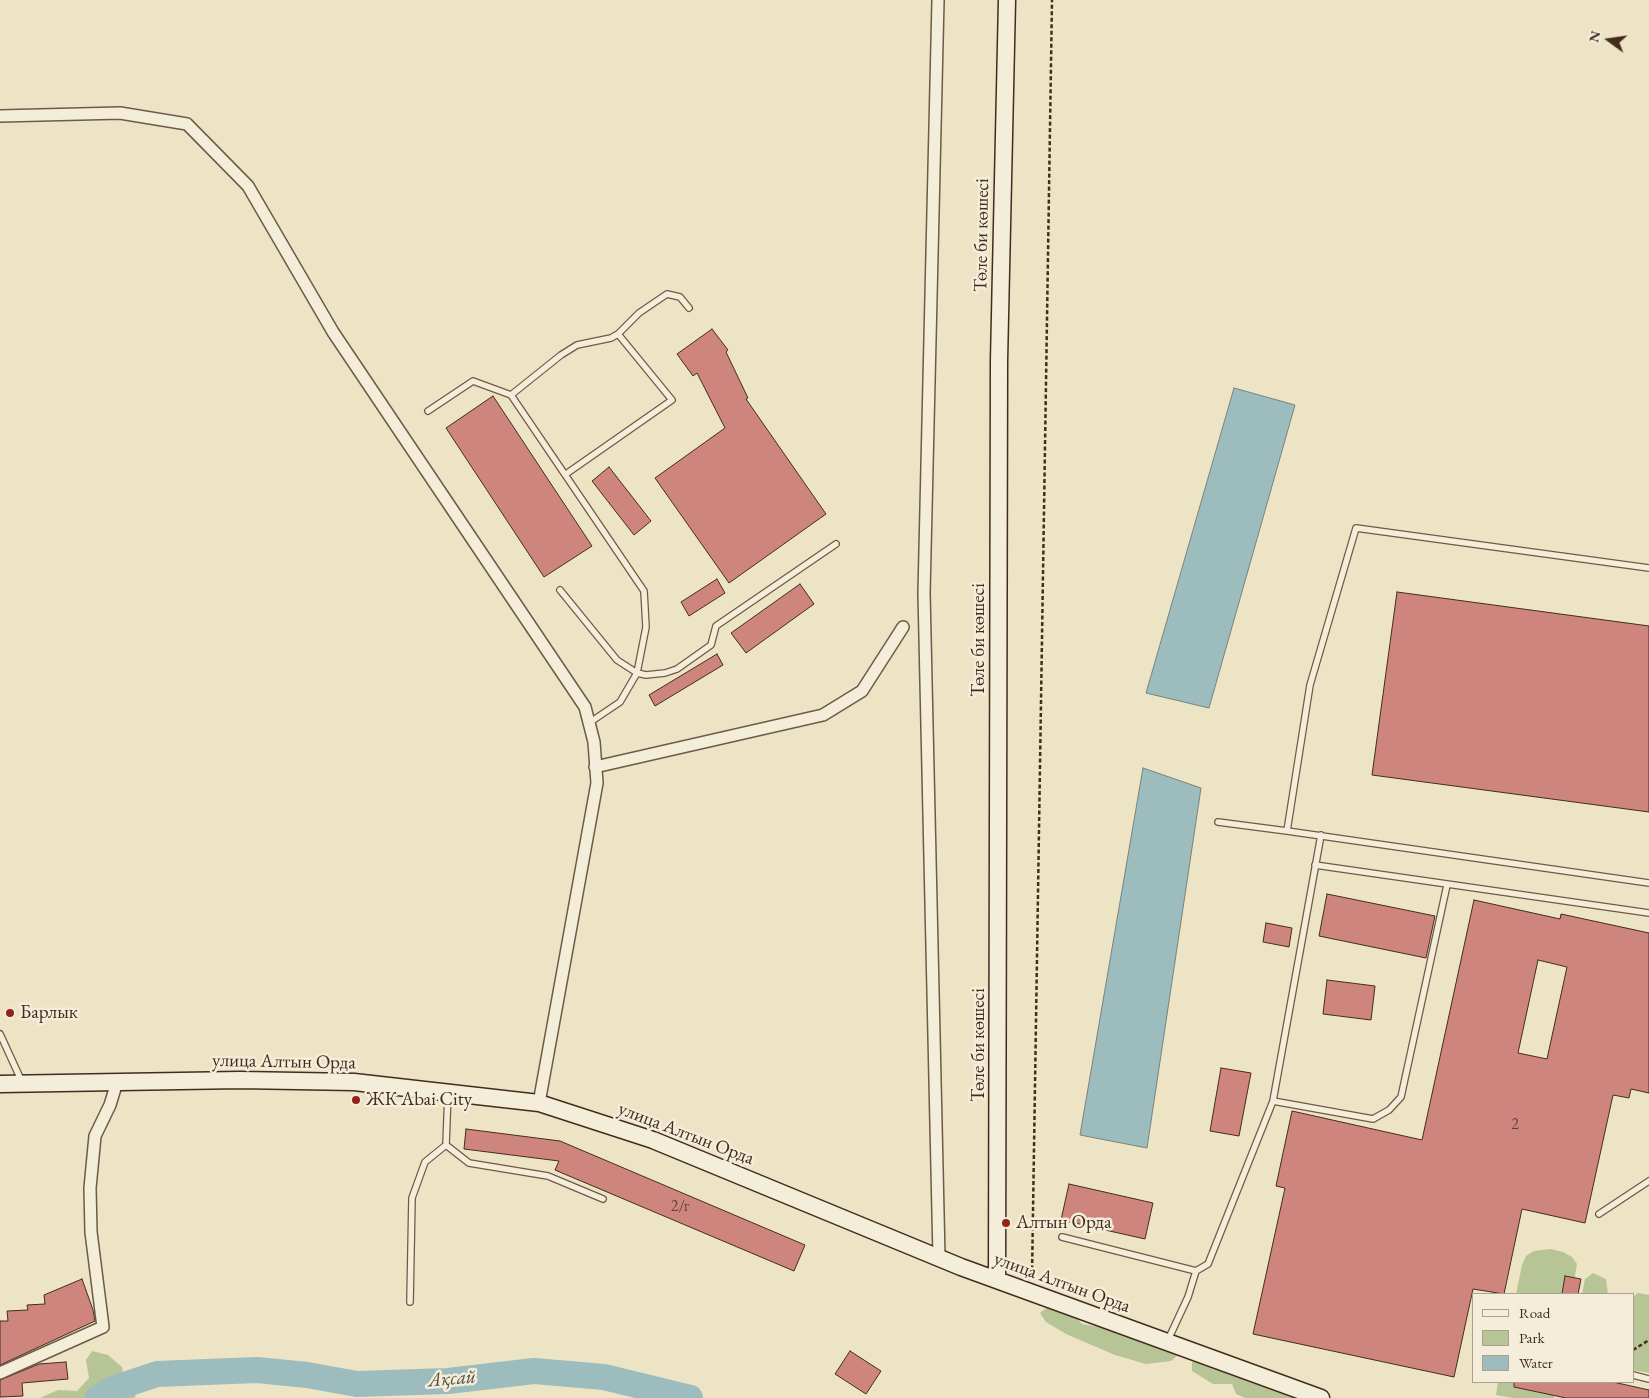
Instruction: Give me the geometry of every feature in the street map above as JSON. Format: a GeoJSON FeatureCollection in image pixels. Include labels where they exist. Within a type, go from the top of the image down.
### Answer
{"type":"FeatureCollection","features":[{"type":"Feature","properties":{"kind":"main road","name":"Төле би көшесі"},"geometry":{"type":"LineString","coordinates":[[997,1280],[999,1252],[999,361],[1007,0]]}},
{"type":"Feature","properties":{"kind":"main road","name":"улица Алтын Орда"},"geometry":{"type":"LineString","coordinates":[[0,1084],[240,1080],[354,1082],[448,1091],[539,1103],[653,1140],[997,1280],[1321,1398]]}},
{"type":"Feature","properties":{"kind":"street"},"geometry":{"type":"LineString","coordinates":[[938,0],[924,593],[939,1257]]}},
{"type":"Feature","properties":{"kind":"street"},"geometry":{"type":"LineString","coordinates":[[0,116],[120,113],[187,124],[248,186],[333,332],[585,707],[594,742],[597,783],[539,1103]]}},
{"type":"Feature","properties":{"kind":"street"},"geometry":{"type":"LineString","coordinates":[[595,767],[823,715],[862,691],[903,627]]}},
{"type":"Feature","properties":{"kind":"street"},"geometry":{"type":"LineString","coordinates":[[0,1373],[103,1327],[91,1232],[90,1188],[95,1136],[110,1105],[117,1082]]}},
{"type":"Feature","properties":{"kind":"lane"},"geometry":{"type":"LineString","coordinates":[[512,395],[560,355],[577,345],[611,338],[618,334],[638,313],[667,294],[680,298],[689,308]]}},
{"type":"Feature","properties":{"kind":"lane"},"geometry":{"type":"LineString","coordinates":[[566,474],[672,400],[618,334]]}},
{"type":"Feature","properties":{"kind":"lane"},"geometry":{"type":"LineString","coordinates":[[428,411],[473,381],[512,395],[644,591],[646,627],[637,673],[620,702],[589,722]]}},
{"type":"Feature","properties":{"kind":"lane"},"geometry":{"type":"LineString","coordinates":[[1287,830],[1310,685],[1356,528],[1649,568]]}},
{"type":"Feature","properties":{"kind":"lane"},"geometry":{"type":"LineString","coordinates":[[560,590],[617,660],[637,673],[646,676],[677,669],[711,645],[716,626],[836,544]]}},
{"type":"Feature","properties":{"kind":"lane"},"geometry":{"type":"LineString","coordinates":[[1218,822],[1287,830],[1649,883]]}},
{"type":"Feature","properties":{"kind":"lane"},"geometry":{"type":"LineString","coordinates":[[1166,1343],[1188,1297],[1196,1271],[1208,1264],[1273,1101],[1321,835]]}},
{"type":"Feature","properties":{"kind":"lane"},"geometry":{"type":"LineString","coordinates":[[1315,865],[1649,913]]}},
{"type":"Feature","properties":{"kind":"lane"},"geometry":{"type":"LineString","coordinates":[[1273,1101],[1373,1119],[1388,1110],[1401,1097],[1447,885]]}},
{"type":"Feature","properties":{"kind":"lane"},"geometry":{"type":"LineString","coordinates":[[0,1034],[23,1084]]}},
{"type":"Feature","properties":{"kind":"lane"},"geometry":{"type":"LineString","coordinates":[[410,1302],[412,1198],[425,1162],[446,1145],[448,1091]]}},
{"type":"Feature","properties":{"kind":"lane"},"geometry":{"type":"LineString","coordinates":[[446,1145],[468,1163],[548,1176],[603,1199]]}},
{"type":"Feature","properties":{"kind":"lane"},"geometry":{"type":"LineString","coordinates":[[1599,1214],[1649,1181]]}},
{"type":"Feature","properties":{"kind":"lane"},"geometry":{"type":"LineString","coordinates":[[1062,1237],[1196,1271]]}},
{"type":"Feature","properties":{"kind":"lane"},"geometry":{"type":"LineString","coordinates":[[1634,1375],[1649,1379]]}},
{"type":"Feature","properties":{"kind":"path"},"geometry":{"type":"LineString","coordinates":[[1032,1293],[1052,0]]}},
{"type":"Feature","properties":{"kind":"path"},"geometry":{"type":"LineString","coordinates":[[1634,1349],[1649,1340]]}},
{"type":"Feature","properties":{"kind":"green space"},"geometry":{"type":"Polygon","coordinates":[[[1551,1249],[1572,1257],[1577,1264],[1572,1293],[1516,1293],[1522,1265],[1526,1256],[1534,1251],[1551,1249]]]}},
{"type":"Feature","properties":{"kind":"green space"},"geometry":{"type":"Polygon","coordinates":[[[1593,1273],[1606,1279],[1608,1293],[1582,1293],[1585,1279],[1593,1273]]]}},
{"type":"Feature","properties":{"kind":"green space"},"geometry":{"type":"Polygon","coordinates":[[[1638,1293],[1649,1295],[1649,1373],[1634,1370],[1634,1296],[1638,1293]]]}},
{"type":"Feature","properties":{"kind":"green space"},"geometry":{"type":"Polygon","coordinates":[[[1049,1306],[1073,1314],[1082,1324],[1100,1327],[1179,1354],[1171,1361],[1146,1364],[1115,1355],[1066,1334],[1046,1322],[1040,1313],[1049,1306]]]}},
{"type":"Feature","properties":{"kind":"green space"},"geometry":{"type":"Polygon","coordinates":[[[92,1351],[108,1355],[122,1367],[124,1379],[136,1393],[135,1398],[40,1398],[58,1390],[77,1391],[89,1378],[86,1360],[92,1351]]]}},
{"type":"Feature","properties":{"kind":"green space"},"geometry":{"type":"Polygon","coordinates":[[[1198,1359],[1303,1398],[1245,1398],[1236,1394],[1232,1384],[1213,1384],[1192,1371],[1192,1362],[1198,1359]]]}},
{"type":"Feature","properties":{"kind":"green space"},"geometry":{"type":"Polygon","coordinates":[[[1498,1383],[1557,1383],[1554,1398],[1513,1398],[1496,1395],[1498,1383]]]}},
{"type":"Feature","properties":{"kind":"water"},"geometry":{"type":"Polygon","coordinates":[[[1234,388],[1295,405],[1209,708],[1146,693],[1234,388]]]}},
{"type":"Feature","properties":{"kind":"water"},"geometry":{"type":"Polygon","coordinates":[[[1143,768],[1201,788],[1147,1148],[1080,1135],[1143,768]]]}},
{"type":"Feature","properties":{"kind":"building"},"geometry":{"type":"Polygon","coordinates":[[[712,329],[728,350],[726,352],[748,398],[746,399],[826,514],[729,583],[655,478],[725,428],[697,373],[693,376],[677,354],[712,329]]]}},
{"type":"Feature","properties":{"kind":"building"},"geometry":{"type":"Polygon","coordinates":[[[493,396],[592,546],[544,577],[446,428],[493,396]]]}},
{"type":"Feature","properties":{"kind":"building"},"geometry":{"type":"Polygon","coordinates":[[[609,467],[651,521],[634,535],[592,481],[609,467]]]}},
{"type":"Feature","properties":{"kind":"building"},"geometry":{"type":"Polygon","coordinates":[[[717,579],[725,593],[689,616],[681,602],[717,579]]]}},
{"type":"Feature","properties":{"kind":"building"},"geometry":{"type":"Polygon","coordinates":[[[800,584],[814,604],[746,653],[731,633],[800,584]]]}},
{"type":"Feature","properties":{"kind":"building"},"geometry":{"type":"Polygon","coordinates":[[[1397,592],[1649,626],[1649,812],[1372,775],[1397,592]]]}},
{"type":"Feature","properties":{"kind":"building"},"geometry":{"type":"Polygon","coordinates":[[[717,654],[723,665],[655,706],[649,695],[717,654]]]}},
{"type":"Feature","properties":{"kind":"building"},"geometry":{"type":"Polygon","coordinates":[[[1327,894],[1435,916],[1426,958],[1319,936],[1327,894]]]}},
{"type":"Feature","properties":{"kind":"building"},"geometry":{"type":"Polygon","coordinates":[[[1474,900],[1560,919],[1561,914],[1649,933],[1649,1093],[1631,1089],[1629,1098],[1613,1095],[1585,1223],[1522,1209],[1504,1293],[1473,1289],[1454,1377],[1253,1334],[1285,1188],[1276,1186],[1292,1111],[1422,1140],[1474,900]],[[1538,960],[1518,1053],[1547,1059],[1567,967],[1538,960]]]}},
{"type":"Feature","properties":{"kind":"building"},"geometry":{"type":"Polygon","coordinates":[[[1266,923],[1292,928],[1289,947],[1263,942],[1266,923]]]}},
{"type":"Feature","properties":{"kind":"building"},"geometry":{"type":"Polygon","coordinates":[[[1327,980],[1375,986],[1371,1020],[1323,1014],[1327,980]]]}},
{"type":"Feature","properties":{"kind":"building"},"geometry":{"type":"Polygon","coordinates":[[[1221,1068],[1251,1073],[1239,1136],[1210,1131],[1221,1068]]]}},
{"type":"Feature","properties":{"kind":"building"},"geometry":{"type":"Polygon","coordinates":[[[466,1129],[560,1141],[805,1245],[794,1271],[555,1170],[559,1161],[464,1149],[466,1129]]]}},
{"type":"Feature","properties":{"kind":"building"},"geometry":{"type":"Polygon","coordinates":[[[1069,1184],[1153,1203],[1145,1239],[1061,1220],[1069,1184]]]}},
{"type":"Feature","properties":{"kind":"building"},"geometry":{"type":"Polygon","coordinates":[[[1565,1276],[1581,1279],[1578,1293],[1562,1293],[1565,1276]]]}},
{"type":"Feature","properties":{"kind":"building"},"geometry":{"type":"Polygon","coordinates":[[[82,1279],[95,1321],[0,1365],[0,1321],[8,1321],[7,1311],[28,1310],[27,1305],[45,1304],[44,1295],[82,1279]]]}},
{"type":"Feature","properties":{"kind":"building"},"geometry":{"type":"Polygon","coordinates":[[[850,1351],[881,1371],[866,1394],[835,1374],[850,1351]]]}},
{"type":"Feature","properties":{"kind":"building"},"geometry":{"type":"Polygon","coordinates":[[[66,1362],[68,1379],[22,1383],[23,1396],[0,1397],[0,1380],[39,1364],[66,1362]]]}},
{"type":"Feature","properties":{"kind":"building"},"geometry":{"type":"Polygon","coordinates":[[[1514,1383],[1618,1383],[1649,1390],[1649,1398],[1566,1398],[1514,1387],[1514,1383]]]}},
{"type":"Feature","properties":{"kind":"waterway","name":"Ақсай"},"geometry":{"type":"LineString","coordinates":[[98,1398],[112,1389],[157,1374],[257,1370],[307,1375],[357,1384],[448,1381],[534,1371],[604,1377],[690,1398]]}},
{"type":"Feature","properties":{"kind":"place","name":"Барлык"},"geometry":{"type":"Point","coordinates":[10,1013]}},
{"type":"Feature","properties":{"kind":"place","name":"ЖК Abai City"},"geometry":{"type":"Point","coordinates":[356,1100]}},
{"type":"Feature","properties":{"kind":"place","name":"Алтын Орда"},"geometry":{"type":"Point","coordinates":[1006,1223]}}]}
